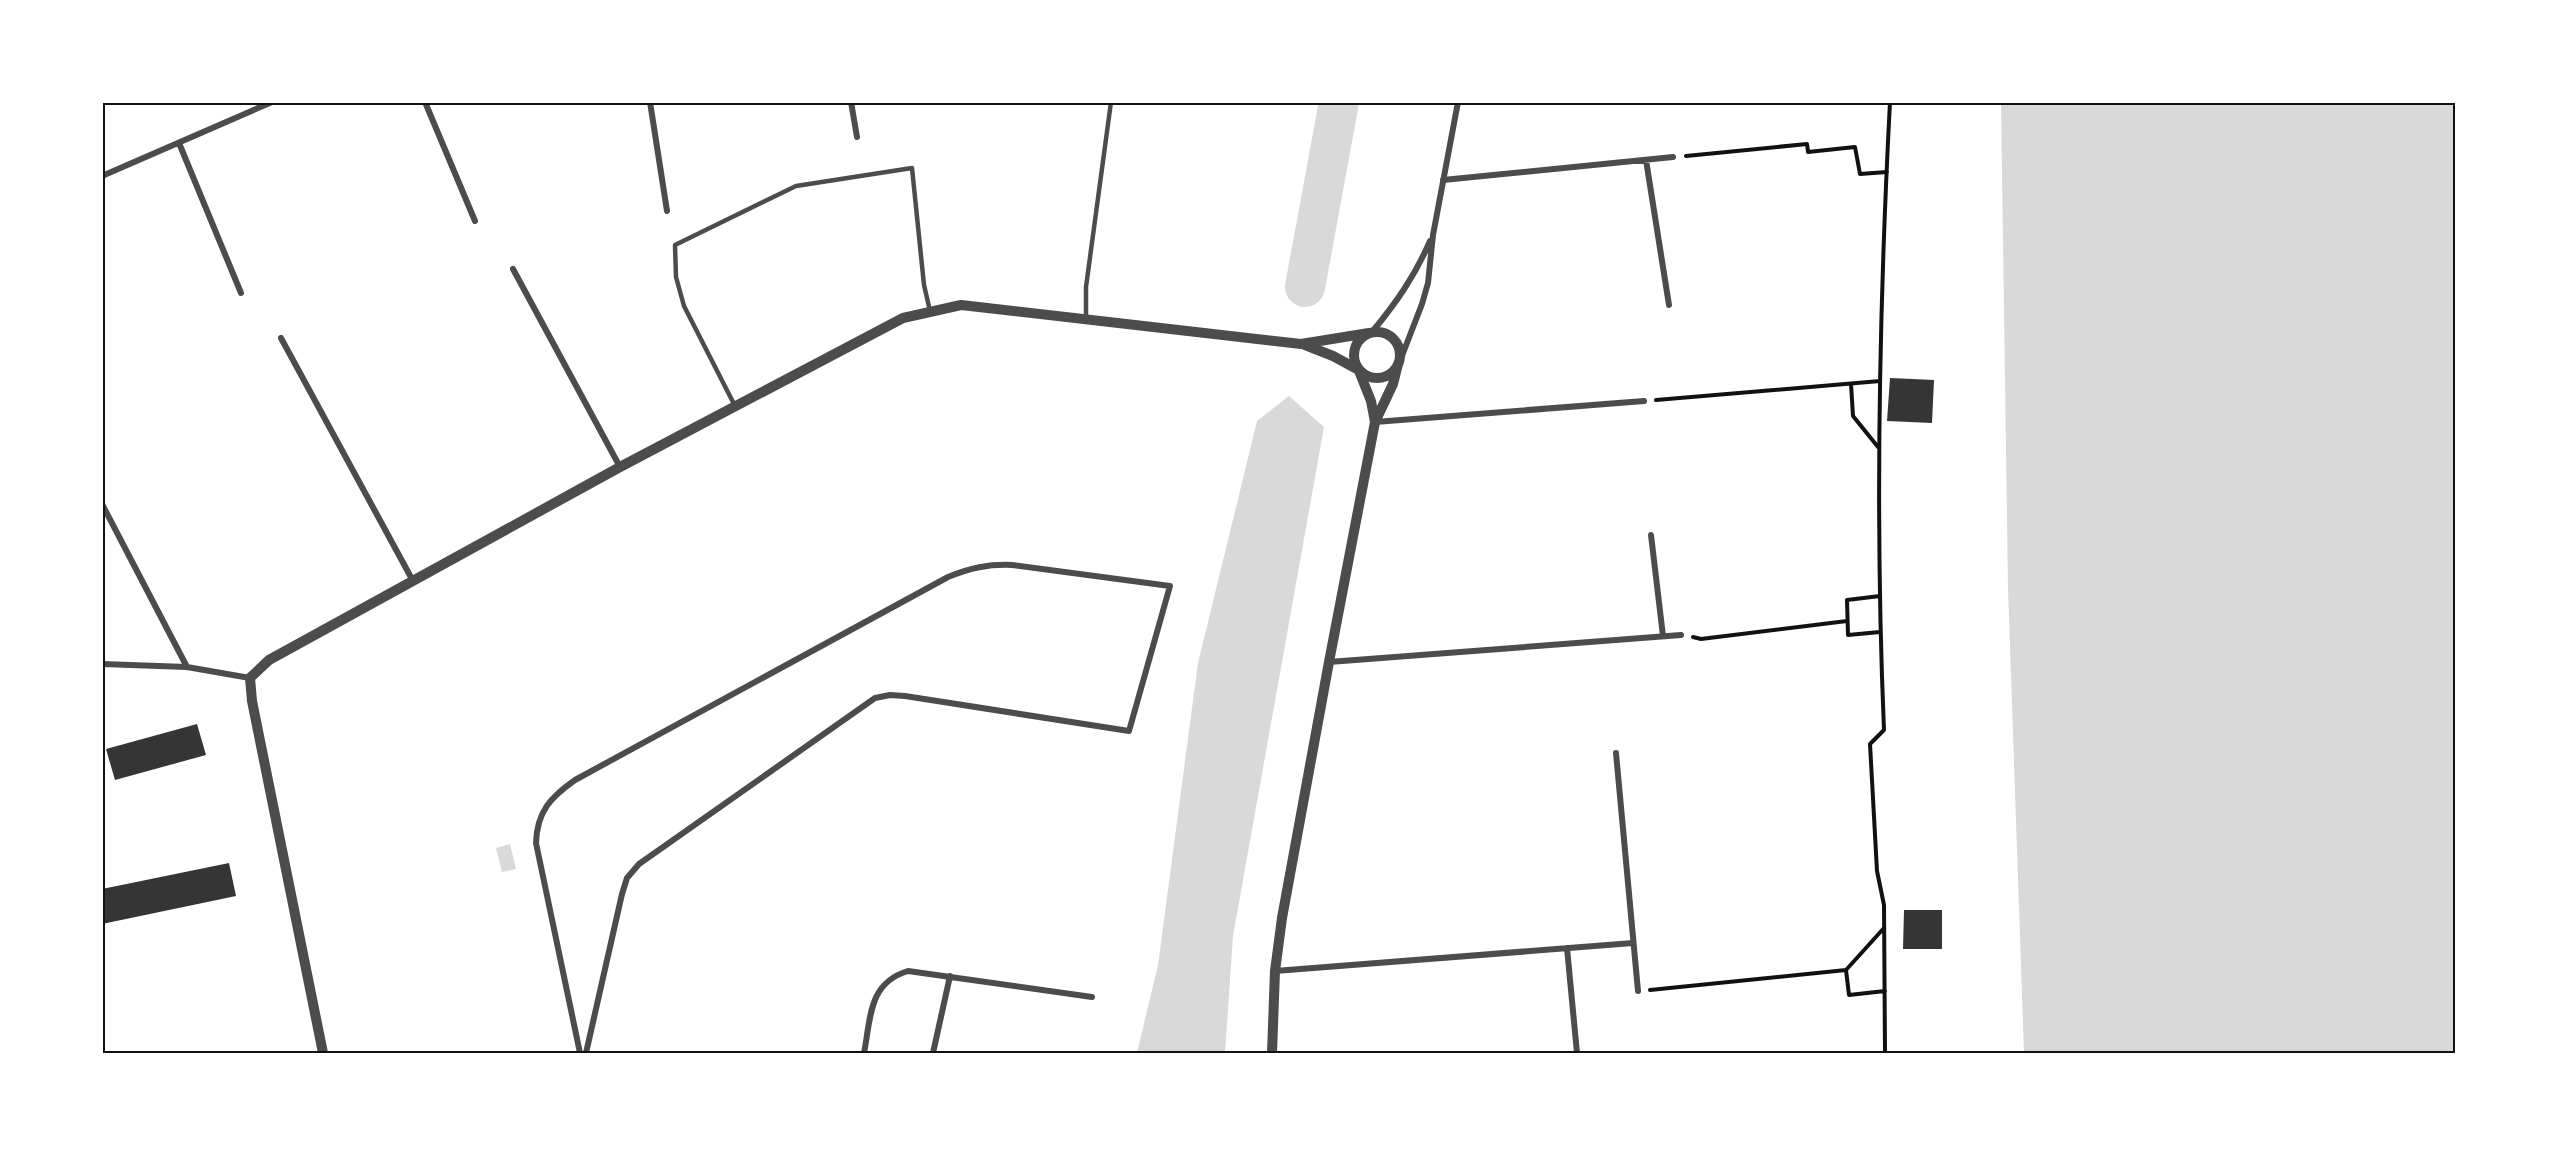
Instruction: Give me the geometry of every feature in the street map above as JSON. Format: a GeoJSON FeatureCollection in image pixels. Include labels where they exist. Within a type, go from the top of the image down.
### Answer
{"type":"FeatureCollection","features":[{"type":"Feature","properties":{"kind":"street"},"geometry":{"type":"LineString","coordinates":[[102,176],[272,102]]}},
{"type":"Feature","properties":{"kind":"street"},"geometry":{"type":"LineString","coordinates":[[425,102],[475,221]]}},
{"type":"Feature","properties":{"kind":"street"},"geometry":{"type":"LineString","coordinates":[[650,102],[667,211]]}},
{"type":"Feature","properties":{"kind":"street"},"geometry":{"type":"LineString","coordinates":[[851,102],[857,137]]}},
{"type":"Feature","properties":{"kind":"street"},"geometry":{"type":"LineString","coordinates":[[1272,1053],[1275,971],[1282,918],[1329,662],[1376,422],[1393,384],[1428,283],[1433,235],[1458,102]]}},
{"type":"Feature","properties":{"kind":"street"},"geometry":{"type":"LineString","coordinates":[[179,142],[241,292]]}},
{"type":"Feature","properties":{"kind":"street"},"geometry":{"type":"LineString","coordinates":[[1443,180],[1673,157]]}},
{"type":"Feature","properties":{"kind":"street"},"geometry":{"type":"LineString","coordinates":[[1646,160],[1669,305]]}},
{"type":"Feature","properties":{"kind":"street"},"geometry":{"type":"LineString","coordinates":[[1376,422],[1366,386],[1353,357],[1355,345],[1370,333],[1404,292],[1416,273],[1433,235]]}},
{"type":"Feature","properties":{"kind":"street"},"geometry":{"type":"LineString","coordinates":[[513,269],[620,467]]}},
{"type":"Feature","properties":{"kind":"street"},"geometry":{"type":"LineString","coordinates":[[250,678],[269,660],[291,646],[620,467],[903,318],[930,311],[970,306],[1301,344],[1333,356],[1365,376],[1380,379],[1388,376],[1399,362],[1400,353],[1394,339],[1380,332],[1301,344]]}},
{"type":"Feature","properties":{"kind":"street"},"geometry":{"type":"LineString","coordinates":[[281,338],[413,581]]}},
{"type":"Feature","properties":{"kind":"street"},"geometry":{"type":"LineString","coordinates":[[1376,422],[1644,401]]}},
{"type":"Feature","properties":{"kind":"street"},"geometry":{"type":"LineString","coordinates":[[102,504],[187,667]]}},
{"type":"Feature","properties":{"kind":"street"},"geometry":{"type":"LineString","coordinates":[[1651,535],[1663,636]]}},
{"type":"Feature","properties":{"kind":"street"},"geometry":{"type":"LineString","coordinates":[[580,1053],[536,843],[536,825],[545,808],[557,793],[575,780],[937,583],[970,568],[991,564],[1012,565],[1170,586],[1129,731],[905,696],[891,695],[875,698],[639,864],[627,878],[622,894],[586,1053]]}},
{"type":"Feature","properties":{"kind":"street"},"geometry":{"type":"LineString","coordinates":[[1329,662],[1681,635]]}},
{"type":"Feature","properties":{"kind":"street"},"geometry":{"type":"LineString","coordinates":[[102,664],[187,667],[250,678]]}},
{"type":"Feature","properties":{"kind":"street"},"geometry":{"type":"LineString","coordinates":[[250,678],[256,728],[323,1053]]}},
{"type":"Feature","properties":{"kind":"street"},"geometry":{"type":"LineString","coordinates":[[1616,753],[1638,991]]}},
{"type":"Feature","properties":{"kind":"street"},"geometry":{"type":"LineString","coordinates":[[1275,971],[1633,943]]}},
{"type":"Feature","properties":{"kind":"street"},"geometry":{"type":"LineString","coordinates":[[1567,948],[1577,1053]]}},
{"type":"Feature","properties":{"kind":"street"},"geometry":{"type":"LineString","coordinates":[[864,1053],[874,1002],[879,989],[887,979],[908,971],[1092,997]]}},
{"type":"Feature","properties":{"kind":"street"},"geometry":{"type":"LineString","coordinates":[[933,1053],[950,976]]}},
{"type":"Feature","properties":{"kind":"lane"},"geometry":{"type":"LineString","coordinates":[[1086,319],[1086,287],[1111,102]]}},
{"type":"Feature","properties":{"kind":"lane"},"geometry":{"type":"LineString","coordinates":[[735,406],[684,306],[676,277],[675,245],[796,186],[912,168],[924,285],[930,311]]}},
{"type":"Feature","properties":{"kind":"path"},"geometry":{"type":"LineString","coordinates":[[1885,1053],[1884,905],[1877,871],[1870,744],[1884,730],[1880,632],[1879,447],[1890,102]]}},
{"type":"Feature","properties":{"kind":"path"},"geometry":{"type":"LineString","coordinates":[[1673,157],[1807,144],[1808,152],[1855,147],[1860,174],[1887,172]]}},
{"type":"Feature","properties":{"kind":"path"},"geometry":{"type":"LineString","coordinates":[[1644,401],[1880,381]]}},
{"type":"Feature","properties":{"kind":"path"},"geometry":{"type":"LineString","coordinates":[[1851,384],[1853,416],[1879,447]]}},
{"type":"Feature","properties":{"kind":"path"},"geometry":{"type":"LineString","coordinates":[[1880,596],[1846,600],[1848,635],[1880,632]]}},
{"type":"Feature","properties":{"kind":"path"},"geometry":{"type":"LineString","coordinates":[[1681,635],[1701,639],[1847,621]]}},
{"type":"Feature","properties":{"kind":"path"},"geometry":{"type":"LineString","coordinates":[[1638,991],[1846,970],[1884,928]]}},
{"type":"Feature","properties":{"kind":"path"},"geometry":{"type":"LineString","coordinates":[[1846,970],[1849,995],[1885,991]]}},
{"type":"Feature","properties":{"kind":"shaded area"},"geometry":{"type":"Polygon","coordinates":[[[2001,102],[2455,102],[2455,1053],[2024,1053],[2008,588],[2001,102]]]}},
{"type":"Feature","properties":{"kind":"shaded area"},"geometry":{"type":"Polygon","coordinates":[[[1289,396],[1324,427],[1233,936],[1225,1053],[1137,1053],[1158,965],[1198,663],[1257,421],[1289,396]]]}},
{"type":"Feature","properties":{"kind":"shaded area"},"geometry":{"type":"Polygon","coordinates":[[[510,844],[516,869],[502,872],[496,848],[510,844]]]}},
{"type":"Feature","properties":{"kind":"building"},"geometry":{"type":"Polygon","coordinates":[[[1890,378],[1934,380],[1932,423],[1887,421],[1890,378]]]}},
{"type":"Feature","properties":{"kind":"building"},"geometry":{"type":"Polygon","coordinates":[[[197,724],[206,755],[115,780],[106,749],[197,724]]]}},
{"type":"Feature","properties":{"kind":"building"},"geometry":{"type":"Polygon","coordinates":[[[229,863],[236,896],[102,924],[102,889],[229,863]]]}},
{"type":"Feature","properties":{"kind":"building"},"geometry":{"type":"Polygon","coordinates":[[[1904,910],[1942,910],[1942,949],[1903,949],[1904,910]]]}},
{"type":"Feature","properties":{"kind":"waterway"},"geometry":{"type":"LineString","coordinates":[[1305,287],[1339,102]]}}]}
